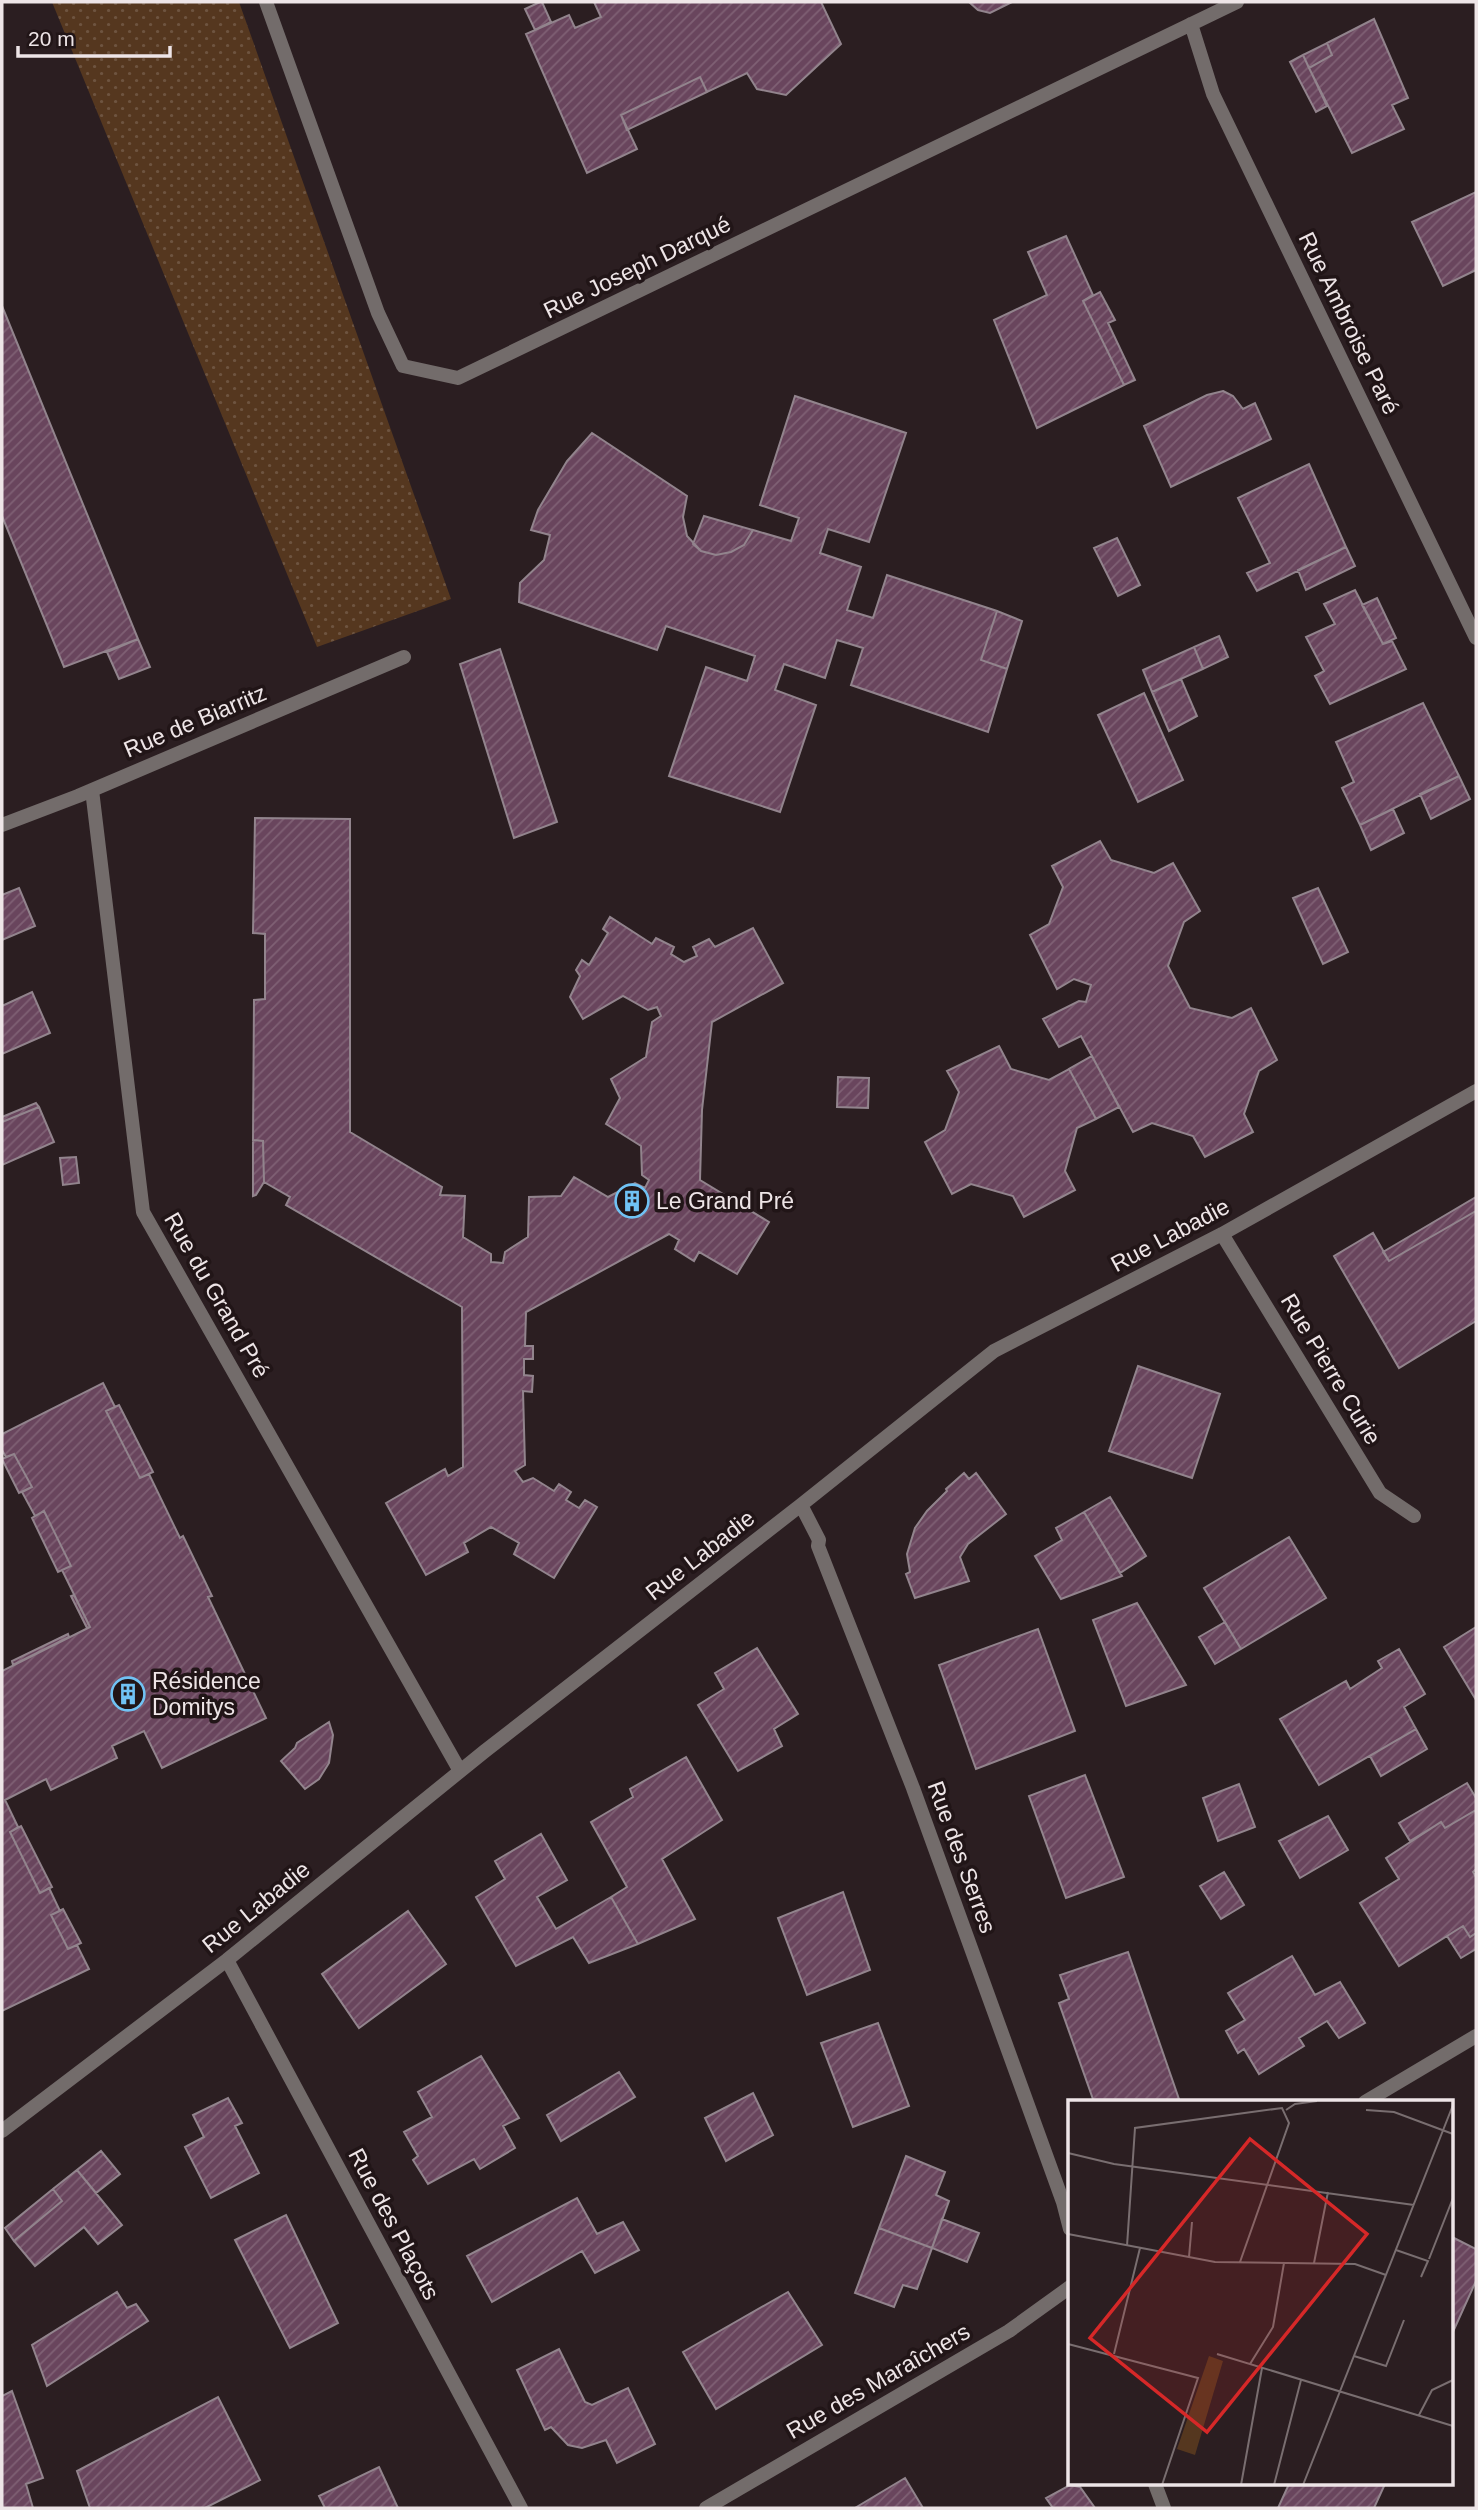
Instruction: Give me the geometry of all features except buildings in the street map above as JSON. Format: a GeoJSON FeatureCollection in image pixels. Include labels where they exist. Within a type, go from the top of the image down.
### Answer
{"type":"FeatureCollection","features":[{"type":"Feature","properties":{"kind":"street","name":"Rue Joseph Darqué"},"geometry":{"type":"LineString","coordinates":[[266,2],[378,313],[403,366],[458,378],[1237,2]]}},
{"type":"Feature","properties":{"kind":"street","name":"Rue Ambroise Paré"},"geometry":{"type":"LineString","coordinates":[[1191,24],[1213,94],[1476,638]]}},
{"type":"Feature","properties":{"kind":"street","name":"Rue de Biarritz"},"geometry":{"type":"LineString","coordinates":[[2,825],[92,790],[404,657]]}},
{"type":"Feature","properties":{"kind":"street","name":"Rue du Grand Pré"},"geometry":{"type":"LineString","coordinates":[[92,790],[143,1212],[460,1771]]}},
{"type":"Feature","properties":{"kind":"street","name":"Rue Labadie"},"geometry":{"type":"LineString","coordinates":[[2,2131],[228,1960],[460,1771],[994,1352],[1222,1234],[1476,1091]]}},
{"type":"Feature","properties":{"kind":"street","name":"Rue Pierre Curie"},"geometry":{"type":"LineString","coordinates":[[1222,1234],[1380,1493],[1414,1516]]}},
{"type":"Feature","properties":{"kind":"street","name":"Rue des Serres"},"geometry":{"type":"LineString","coordinates":[[801,1505],[819,1540],[818,1546],[913,1788],[1068,2221]]}},
{"type":"Feature","properties":{"kind":"street","name":"Rue des Plaçots"},"geometry":{"type":"LineString","coordinates":[[228,1960],[521,2508]]}},
{"type":"Feature","properties":{"kind":"street"},"geometry":{"type":"LineString","coordinates":[[1368,2100],[1476,2036]]}},
{"type":"Feature","properties":{"kind":"street","name":"Rue des Maraîchers"},"geometry":{"type":"LineString","coordinates":[[706,2508],[1009,2331],[1068,2288]]}},
{"type":"Feature","properties":{"kind":"street"},"geometry":{"type":"LineString","coordinates":[[1156,2486],[1164,2508]]}},
{"type":"Feature","properties":{"kind":"shaded area"},"geometry":{"type":"Polygon","coordinates":[[[52,2],[239,2],[451,599],[317,647],[52,2]]]}},
{"type":"Feature","properties":{"kind":"place","name":"Le Grand Pré"},"geometry":{"type":"Point","coordinates":[632,1201]}},
{"type":"Feature","properties":{"kind":"place","name":"Résidence Domitys"},"geometry":{"type":"Point","coordinates":[128,1694]}}]}
